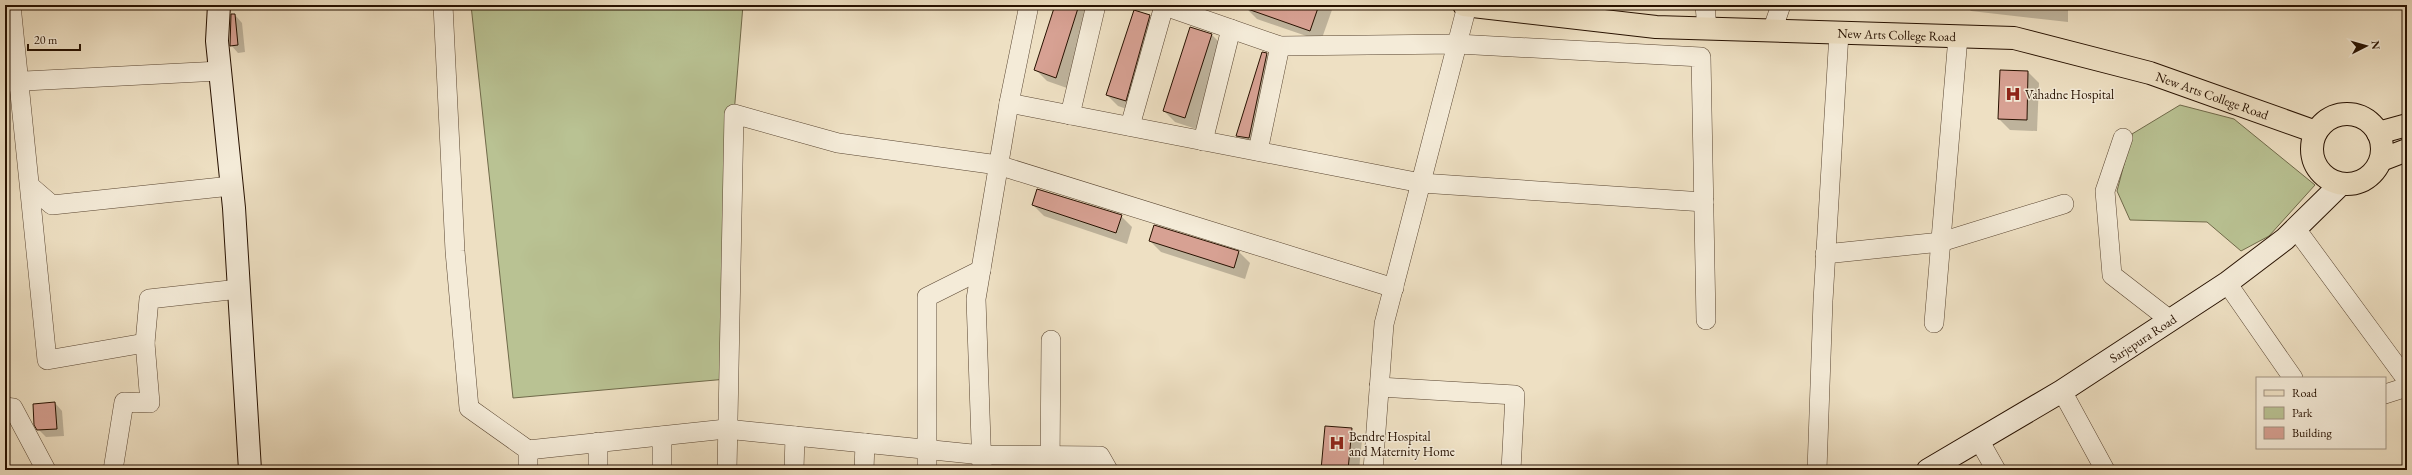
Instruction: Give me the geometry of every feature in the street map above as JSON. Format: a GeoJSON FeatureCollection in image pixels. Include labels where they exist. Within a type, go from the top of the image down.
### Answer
{"type":"FeatureCollection","features":[{"type":"Feature","properties":{"kind":"main road","name":"New Arts College Road"},"geometry":{"type":"LineString","coordinates":[[1466,5],[1656,27],[2014,38],[2150,73],[2316,132]]}},
{"type":"Feature","properties":{"kind":"main road"},"geometry":{"type":"LineString","coordinates":[[2353,114],[2366,119],[2378,133],[2382,142],[2380,160],[2372,174],[2358,183],[2341,184],[2326,178],[2315,165],[2312,148],[2316,132],[2326,121],[2338,115],[2353,114]]}},
{"type":"Feature","properties":{"kind":"main road"},"geometry":{"type":"LineString","coordinates":[[2378,133],[2407,125]]}},
{"type":"Feature","properties":{"kind":"main road"},"geometry":{"type":"LineString","coordinates":[[2380,160],[2407,150]]}},
{"type":"Feature","properties":{"kind":"street"},"geometry":{"type":"LineString","coordinates":[[11,5],[13,81],[30,186],[47,360],[145,343]]}},
{"type":"Feature","properties":{"kind":"street"},"geometry":{"type":"LineString","coordinates":[[219,5],[217,41],[232,186],[250,470]]}},
{"type":"Feature","properties":{"kind":"street"},"geometry":{"type":"LineString","coordinates":[[443,5],[455,251],[469,408],[528,450],[726,429],[927,450],[982,463],[1050,463],[1100,456],[1108,470]]}},
{"type":"Feature","properties":{"kind":"street"},"geometry":{"type":"LineString","coordinates":[[982,463],[976,299],[1008,103],[1029,5]]}},
{"type":"Feature","properties":{"kind":"street"},"geometry":{"type":"LineString","coordinates":[[1070,114],[1096,5]]}},
{"type":"Feature","properties":{"kind":"street"},"geometry":{"type":"LineString","coordinates":[[1130,126],[1163,5],[1280,46],[1457,44],[1701,57],[1706,320]]}},
{"type":"Feature","properties":{"kind":"street"},"geometry":{"type":"LineString","coordinates":[[1373,470],[1384,324],[1466,5]]}},
{"type":"Feature","properties":{"kind":"street"},"geometry":{"type":"LineString","coordinates":[[1705,5],[1707,29]]}},
{"type":"Feature","properties":{"kind":"street"},"geometry":{"type":"LineString","coordinates":[[1772,31],[1781,5]]}},
{"type":"Feature","properties":{"kind":"street"},"geometry":{"type":"LineString","coordinates":[[1204,140],[1231,29]]}},
{"type":"Feature","properties":{"kind":"street"},"geometry":{"type":"LineString","coordinates":[[1817,470],[1825,254],[1839,33]]}},
{"type":"Feature","properties":{"kind":"street"},"geometry":{"type":"LineString","coordinates":[[1934,323],[1958,37]]}},
{"type":"Feature","properties":{"kind":"street"},"geometry":{"type":"LineString","coordinates":[[1258,151],[1280,46]]}},
{"type":"Feature","properties":{"kind":"street"},"geometry":{"type":"LineString","coordinates":[[13,81],[220,71]]}},
{"type":"Feature","properties":{"kind":"street"},"geometry":{"type":"LineString","coordinates":[[1008,103],[1421,183],[1704,202]]}},
{"type":"Feature","properties":{"kind":"street"},"geometry":{"type":"LineString","coordinates":[[727,470],[726,429],[734,114],[838,143],[998,165],[1394,288]]}},
{"type":"Feature","properties":{"kind":"street"},"geometry":{"type":"LineString","coordinates":[[2123,138],[2105,191],[2112,275],[2170,320]]}},
{"type":"Feature","properties":{"kind":"street","name":"Sarjepura Road"},"geometry":{"type":"LineString","coordinates":[[1928,470],[2062,391],[2227,283],[2296,229],[2341,184]]}},
{"type":"Feature","properties":{"kind":"street"},"geometry":{"type":"LineString","coordinates":[[30,186],[52,205],[232,186]]}},
{"type":"Feature","properties":{"kind":"street"},"geometry":{"type":"LineString","coordinates":[[1825,254],[1941,242],[2064,204]]}},
{"type":"Feature","properties":{"kind":"street"},"geometry":{"type":"LineString","coordinates":[[2296,229],[2407,380]]}},
{"type":"Feature","properties":{"kind":"street"},"geometry":{"type":"LineString","coordinates":[[927,470],[927,297],[981,270]]}},
{"type":"Feature","properties":{"kind":"street"},"geometry":{"type":"LineString","coordinates":[[2227,283],[2292,377]]}},
{"type":"Feature","properties":{"kind":"street"},"geometry":{"type":"LineString","coordinates":[[113,470],[124,402],[150,403],[145,343],[149,299],[239,289]]}},
{"type":"Feature","properties":{"kind":"street"},"geometry":{"type":"LineString","coordinates":[[1050,463],[1051,340]]}},
{"type":"Feature","properties":{"kind":"street"},"geometry":{"type":"LineString","coordinates":[[1379,387],[1515,395],[1511,470]]}},
{"type":"Feature","properties":{"kind":"street"},"geometry":{"type":"LineString","coordinates":[[2386,394],[2407,387]]}},
{"type":"Feature","properties":{"kind":"street"},"geometry":{"type":"LineString","coordinates":[[2062,391],[2106,470]]}},
{"type":"Feature","properties":{"kind":"street"},"geometry":{"type":"LineString","coordinates":[[5,406],[13,408],[46,470]]}},
{"type":"Feature","properties":{"kind":"street"},"geometry":{"type":"LineString","coordinates":[[662,436],[662,470]]}},
{"type":"Feature","properties":{"kind":"street"},"geometry":{"type":"LineString","coordinates":[[794,436],[794,470]]}},
{"type":"Feature","properties":{"kind":"street"},"geometry":{"type":"LineString","coordinates":[[1979,440],[1996,470]]}},
{"type":"Feature","properties":{"kind":"street"},"geometry":{"type":"LineString","coordinates":[[598,442],[598,470]]}},
{"type":"Feature","properties":{"kind":"street"},"geometry":{"type":"LineString","coordinates":[[864,470],[865,443]]}},
{"type":"Feature","properties":{"kind":"street"},"geometry":{"type":"LineString","coordinates":[[528,450],[528,470]]}},
{"type":"Feature","properties":{"kind":"green space"},"geometry":{"type":"Polygon","coordinates":[[[471,5],[743,5],[734,114],[727,379],[513,398],[471,5]]]}},
{"type":"Feature","properties":{"kind":"green space"},"geometry":{"type":"Polygon","coordinates":[[[2180,105],[2234,119],[2315,185],[2269,236],[2241,251],[2207,222],[2130,220],[2117,191],[2132,134],[2180,105]]]}},
{"type":"Feature","properties":{"kind":"building"},"geometry":{"type":"Polygon","coordinates":[[[1055,5],[1079,5],[1056,78],[1034,70],[1055,5]]]}},
{"type":"Feature","properties":{"kind":"building"},"geometry":{"type":"Polygon","coordinates":[[[1242,5],[1319,5],[1310,31],[1242,7],[1242,5]]]}},
{"type":"Feature","properties":{"kind":"building"},"geometry":{"type":"Polygon","coordinates":[[[1134,10],[1150,15],[1126,101],[1106,95],[1134,10]]]}},
{"type":"Feature","properties":{"kind":"building"},"geometry":{"type":"Polygon","coordinates":[[[231,14],[235,14],[238,45],[230,46],[231,14]]]}},
{"type":"Feature","properties":{"kind":"building"},"geometry":{"type":"Polygon","coordinates":[[[1190,27],[1212,34],[1185,118],[1163,111],[1190,27]]]}},
{"type":"Feature","properties":{"kind":"building"},"geometry":{"type":"Polygon","coordinates":[[[1262,52],[1267,53],[1249,138],[1236,136],[1262,52]]]}},
{"type":"Feature","properties":{"kind":"building"},"geometry":{"type":"Polygon","coordinates":[[[2000,70],[2028,71],[2027,120],[1998,119],[2000,70]]]}},
{"type":"Feature","properties":{"kind":"building"},"geometry":{"type":"Polygon","coordinates":[[[1037,189],[1122,215],[1116,233],[1032,205],[1037,189]]]}},
{"type":"Feature","properties":{"kind":"building"},"geometry":{"type":"Polygon","coordinates":[[[1154,225],[1239,251],[1234,268],[1149,241],[1154,225]]]}},
{"type":"Feature","properties":{"kind":"building"},"geometry":{"type":"Polygon","coordinates":[[[55,402],[57,429],[37,430],[34,425],[33,404],[55,402]]]}},
{"type":"Feature","properties":{"kind":"building"},"geometry":{"type":"Polygon","coordinates":[[[1325,426],[1352,428],[1348,470],[1321,470],[1325,426]]]}},
{"type":"Feature","properties":{"kind":"place","name":"Vahadne Hospital"},"geometry":{"type":"Point","coordinates":[2013,94]}},
{"type":"Feature","properties":{"kind":"place","name":"Bendre Hospital and Maternity Home"},"geometry":{"type":"Point","coordinates":[1337,443]}}]}
